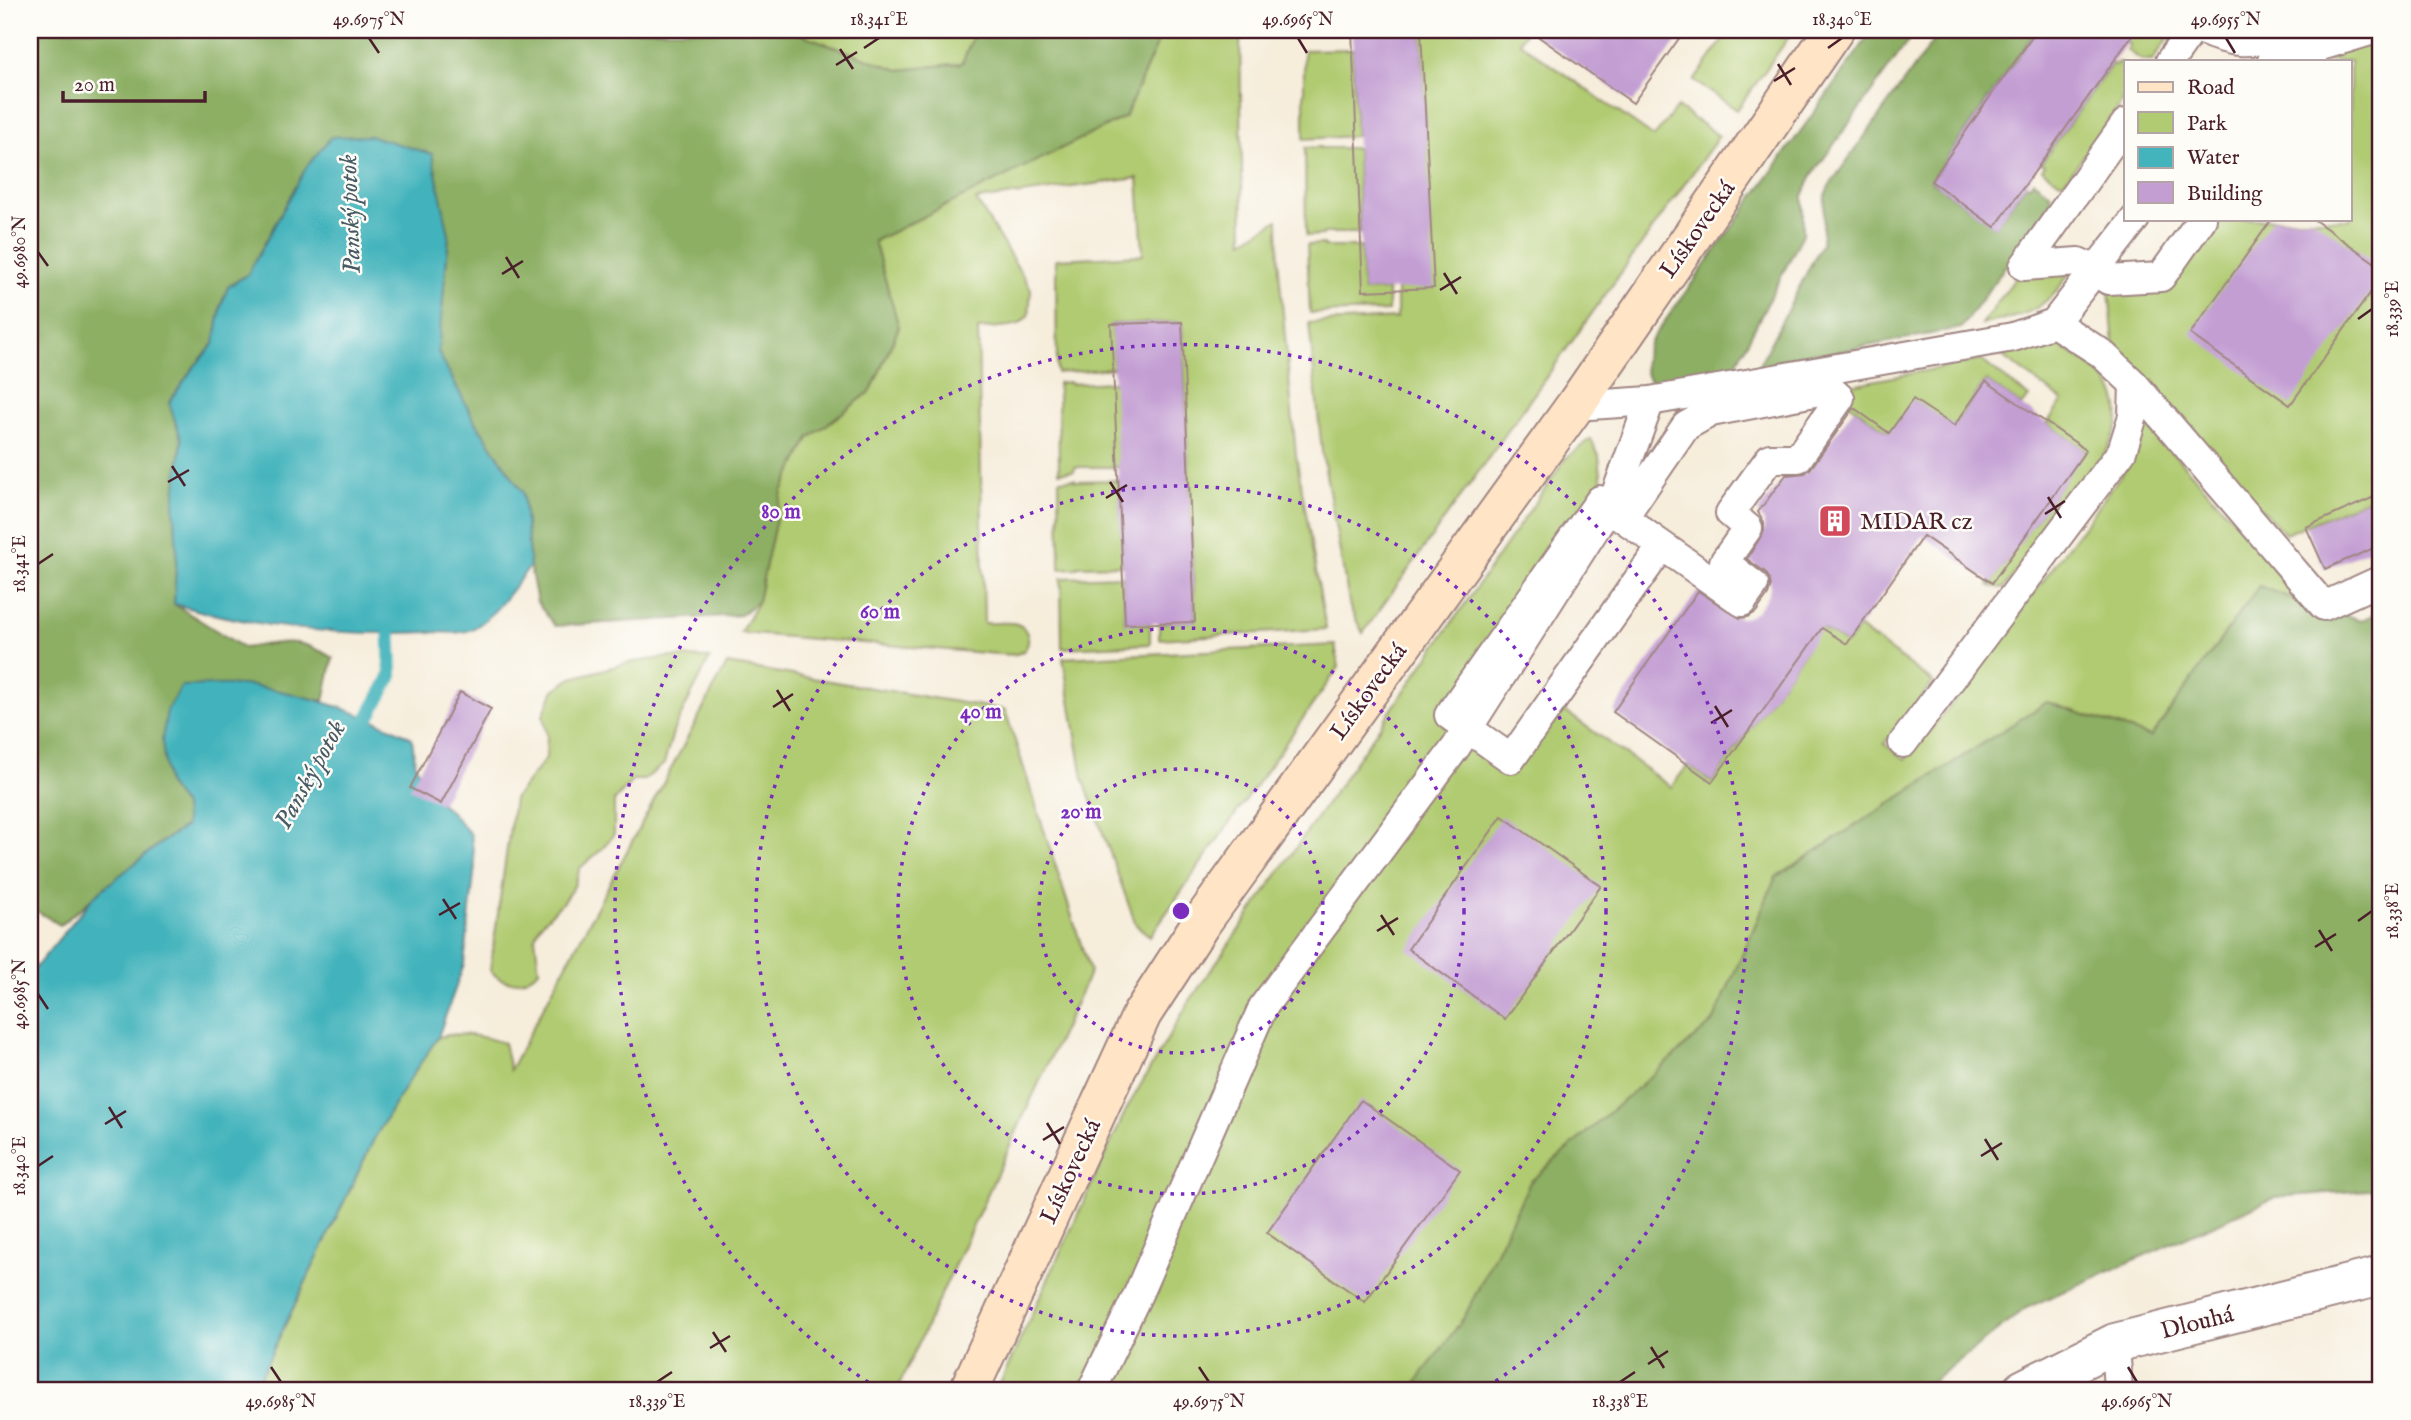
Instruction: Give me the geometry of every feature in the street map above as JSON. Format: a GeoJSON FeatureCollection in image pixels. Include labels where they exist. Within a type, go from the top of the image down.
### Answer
{"type":"FeatureCollection","features":[{"type":"Feature","properties":{"kind":"main road","name":"Lískovecká"},"geometry":{"type":"LineString","coordinates":[[969,1390],[1142,1014],[1201,923],[1575,406],[1834,30]]}},
{"type":"Feature","properties":{"kind":"street","name":"Dlouhá"},"geometry":{"type":"LineString","coordinates":[[2022,1390],[2115,1343],[2381,1276]]}},
{"type":"Feature","properties":{"kind":"lane"},"geometry":{"type":"LineString","coordinates":[[2171,60],[2192,30]]}},
{"type":"Feature","properties":{"kind":"lane"},"geometry":{"type":"LineString","coordinates":[[2202,30],[2223,40],[2246,43],[2283,38],[2307,56]]}},
{"type":"Feature","properties":{"kind":"lane"},"geometry":{"type":"LineString","coordinates":[[2279,60],[2307,56],[2374,30]]}},
{"type":"Feature","properties":{"kind":"lane"},"geometry":{"type":"LineString","coordinates":[[2124,126],[2024,266],[2078,262],[2108,280],[2161,277],[2201,220]]}},
{"type":"Feature","properties":{"kind":"lane"},"geometry":{"type":"LineString","coordinates":[[1575,406],[1650,401],[2014,337],[2054,323],[2134,220]]}},
{"type":"Feature","properties":{"kind":"lane"},"geometry":{"type":"LineString","coordinates":[[2054,323],[2101,354],[2134,384],[2324,606],[2381,580]]}},
{"type":"Feature","properties":{"kind":"lane"},"geometry":{"type":"LineString","coordinates":[[1903,743],[2122,452],[2133,416],[2134,384]]}},
{"type":"Feature","properties":{"kind":"lane"},"geometry":{"type":"LineString","coordinates":[[1092,1390],[1138,1294],[1264,1007],[1456,747],[1616,513],[1686,426],[1700,417],[1711,412],[1830,389],[1840,398],[1798,458],[1770,458],[1730,513],[1748,528],[1724,562],[1754,585],[1742,602],[1616,513],[1614,499],[1650,401]]}},
{"type":"Feature","properties":{"kind":"lane"},"geometry":{"type":"LineString","coordinates":[[1467,729],[1511,759],[1662,546]]}},
{"type":"Feature","properties":{"kind":"lane"},"geometry":{"type":"LineString","coordinates":[[2115,1343],[2118,1390]]}},
{"type":"Feature","properties":{"kind":"green space"},"geometry":{"type":"Polygon","coordinates":[[[30,30],[789,30],[899,70],[962,63],[976,30],[1163,30],[1125,117],[874,241],[899,327],[871,391],[809,438],[782,491],[758,601],[741,615],[555,626],[537,602],[530,566],[523,493],[473,418],[438,352],[449,235],[307,166],[248,274],[228,287],[221,306],[214,344],[193,368],[169,403],[182,441],[174,503],[177,551],[174,604],[244,648],[290,642],[310,646],[333,658],[324,701],[250,686],[167,783],[184,806],[186,826],[161,842],[60,925],[30,907],[30,30]]]}},
{"type":"Feature","properties":{"kind":"green space"},"geometry":{"type":"Polygon","coordinates":[[[789,30],[976,30],[962,63],[899,71],[789,30]]]}},
{"type":"Feature","properties":{"kind":"green space"},"geometry":{"type":"Polygon","coordinates":[[[1163,30],[1240,30],[1243,241],[1278,220],[1279,270],[1296,455],[1326,629],[1159,639],[1159,623],[1195,621],[1182,322],[1112,324],[1114,368],[1057,373],[1056,259],[1143,255],[1138,178],[976,200],[1031,289],[1029,315],[1019,324],[978,329],[984,623],[1021,626],[1028,638],[1026,647],[1019,653],[997,654],[740,633],[758,601],[782,491],[809,438],[871,391],[899,327],[874,241],[1125,117],[1163,30]]]}},
{"type":"Feature","properties":{"kind":"green space"},"geometry":{"type":"Polygon","coordinates":[[[1421,30],[1527,30],[1519,42],[1654,137],[1677,107],[1719,136],[1363,633],[1350,608],[1322,452],[1309,323],[1397,318],[1397,289],[1428,186],[1421,30]]]}},
{"type":"Feature","properties":{"kind":"green space"},"geometry":{"type":"Polygon","coordinates":[[[1730,30],[1794,30],[1737,110],[1694,81],[1730,30]]]}},
{"type":"Feature","properties":{"kind":"green space"},"geometry":{"type":"Polygon","coordinates":[[[1873,30],[1916,30],[1812,175],[1803,196],[1803,234],[1731,374],[1679,385],[1656,384],[1650,380],[1645,369],[1650,342],[1873,30]]]}},
{"type":"Feature","properties":{"kind":"green space"},"geometry":{"type":"Polygon","coordinates":[[[1941,30],[2036,31],[1931,181],[1995,226],[2026,184],[2030,185],[2033,181],[2050,193],[2052,201],[1961,328],[1758,367],[1822,243],[1825,197],[1829,186],[1941,30]]]}},
{"type":"Feature","properties":{"kind":"green space"},"geometry":{"type":"Polygon","coordinates":[[[2135,30],[2174,30],[2153,60],[2142,60],[2127,50],[2130,46],[2126,43],[2135,30]]]}},
{"type":"Feature","properties":{"kind":"green space"},"geometry":{"type":"Polygon","coordinates":[[[2381,42],[2381,494],[2285,534],[2148,389],[2126,354],[2114,344],[2108,280],[2161,277],[2201,220],[2352,220],[2352,60],[2318,60],[2381,42]]]}},
{"type":"Feature","properties":{"kind":"green space"},"geometry":{"type":"Polygon","coordinates":[[[1353,49],[1356,136],[1304,139],[1304,50],[1353,49]]]}},
{"type":"Feature","properties":{"kind":"green space"},"geometry":{"type":"Polygon","coordinates":[[[2118,62],[2124,66],[2124,100],[2065,181],[2060,182],[2042,169],[2045,165],[2041,163],[2112,64],[2118,62]]]}},
{"type":"Feature","properties":{"kind":"green space"},"geometry":{"type":"Polygon","coordinates":[[[1305,148],[1357,148],[1360,233],[1306,236],[1305,148]]]}},
{"type":"Feature","properties":{"kind":"green space"},"geometry":{"type":"Polygon","coordinates":[[[1324,244],[1324,247],[1361,247],[1363,291],[1388,290],[1388,311],[1310,313],[1307,245],[1324,244]]]}},
{"type":"Feature","properties":{"kind":"green space"},"geometry":{"type":"Polygon","coordinates":[[[2078,262],[2057,290],[2039,306],[2016,317],[1982,324],[2024,266],[2078,262]]]}},
{"type":"Feature","properties":{"kind":"green space"},"geometry":{"type":"Polygon","coordinates":[[[2052,342],[2089,365],[2109,385],[2116,397],[2116,429],[2106,452],[2004,588],[1989,586],[2085,450],[2047,423],[2063,401],[2002,356],[2052,342]]]}},
{"type":"Feature","properties":{"kind":"green space"},"geometry":{"type":"Polygon","coordinates":[[[1981,360],[2029,397],[2022,406],[1986,381],[1954,426],[1889,433],[1830,389],[1981,360]]]}},
{"type":"Feature","properties":{"kind":"green space"},"geometry":{"type":"Polygon","coordinates":[[[1115,382],[1119,467],[1075,467],[1074,471],[1059,472],[1058,383],[1115,382]]]}},
{"type":"Feature","properties":{"kind":"green space"},"geometry":{"type":"Polygon","coordinates":[[[2146,424],[2315,607],[2259,586],[2151,737],[2047,702],[1776,877],[1713,1022],[1530,1182],[1465,1316],[1411,1390],[997,1390],[1126,1110],[1189,1002],[1566,458],[1591,439],[1599,456],[1603,494],[1449,714],[1511,759],[1552,702],[1671,787],[1688,765],[1712,782],[1807,648],[1816,625],[1847,644],[1859,628],[1933,682],[1884,744],[1905,759],[1957,698],[2132,460],[2146,424]]]}},
{"type":"Feature","properties":{"kind":"green space"},"geometry":{"type":"Polygon","coordinates":[[[1059,480],[1119,480],[1123,565],[1060,569],[1059,480]]]}},
{"type":"Feature","properties":{"kind":"green space"},"geometry":{"type":"Polygon","coordinates":[[[1123,576],[1125,623],[1150,623],[1150,644],[1062,648],[1061,578],[1123,576]]]}},
{"type":"Feature","properties":{"kind":"green space"},"geometry":{"type":"Polygon","coordinates":[[[2259,586],[2315,607],[2362,620],[2381,611],[2381,1189],[2276,1197],[2026,1308],[1922,1390],[1411,1390],[1465,1316],[1530,1182],[1713,1022],[1776,877],[2047,702],[2151,737],[2259,586]]]}},
{"type":"Feature","properties":{"kind":"green space"},"geometry":{"type":"Polygon","coordinates":[[[1335,645],[1339,667],[1150,936],[1136,925],[1083,778],[1063,658],[1335,645]]]}},
{"type":"Feature","properties":{"kind":"green space"},"geometry":{"type":"Polygon","coordinates":[[[669,657],[710,658],[674,729],[664,764],[644,780],[633,780],[614,801],[614,834],[602,849],[580,868],[574,886],[562,903],[540,925],[535,937],[539,970],[520,981],[501,979],[490,970],[514,799],[546,758],[547,735],[543,715],[554,690],[572,678],[627,663],[669,657]]]}},
{"type":"Feature","properties":{"kind":"green space"},"geometry":{"type":"Polygon","coordinates":[[[727,664],[1005,710],[1090,972],[897,1390],[254,1390],[374,1139],[438,1037],[471,1035],[504,1043],[510,1070],[727,664]]]}},
{"type":"Feature","properties":{"kind":"water"},"geometry":{"type":"Polygon","coordinates":[[[371,136],[432,154],[449,235],[438,352],[473,418],[523,493],[530,566],[488,617],[463,632],[364,633],[300,629],[206,613],[174,604],[177,551],[174,503],[182,441],[169,403],[193,368],[214,344],[221,306],[228,287],[248,274],[307,166],[331,137],[371,136]]]}},
{"type":"Feature","properties":{"kind":"water"},"geometry":{"type":"Polygon","coordinates":[[[244,685],[294,694],[354,712],[412,738],[415,763],[427,792],[451,812],[471,835],[475,866],[464,964],[438,1037],[374,1139],[254,1390],[30,1390],[30,974],[95,895],[186,826],[184,806],[167,783],[162,740],[167,710],[182,686],[244,685]]]}},
{"type":"Feature","properties":{"kind":"building"},"geometry":{"type":"Polygon","coordinates":[[[1352,30],[1421,30],[1434,288],[1363,291],[1352,30]]]}},
{"type":"Feature","properties":{"kind":"building"},"geometry":{"type":"Polygon","coordinates":[[[1529,30],[1685,30],[1633,103],[1529,30]]]}},
{"type":"Feature","properties":{"kind":"building"},"geometry":{"type":"Polygon","coordinates":[[[2037,30],[2136,30],[1995,227],[1931,181],[2037,30]]]}},
{"type":"Feature","properties":{"kind":"building"},"geometry":{"type":"Polygon","coordinates":[[[2271,220],[2314,220],[2381,267],[2381,278],[2290,405],[2190,334],[2271,220]]]}},
{"type":"Feature","properties":{"kind":"building"},"geometry":{"type":"Polygon","coordinates":[[[1182,322],[1195,622],[1125,624],[1111,324],[1182,322]]]}},
{"type":"Feature","properties":{"kind":"building"},"geometry":{"type":"Polygon","coordinates":[[[1986,381],[2086,450],[1992,583],[1923,536],[1847,644],[1822,628],[1712,782],[1613,712],[1698,591],[1740,618],[1756,612],[1771,586],[1765,572],[1747,559],[1764,531],[1764,522],[1758,512],[1786,475],[1805,473],[1811,468],[1854,408],[1889,433],[1913,399],[1954,426],[1986,381]]]}},
{"type":"Feature","properties":{"kind":"building"},"geometry":{"type":"Polygon","coordinates":[[[2381,494],[2381,545],[2325,569],[2306,527],[2381,494]]]}},
{"type":"Feature","properties":{"kind":"building"},"geometry":{"type":"Polygon","coordinates":[[[460,692],[491,709],[441,804],[410,788],[460,692]]]}},
{"type":"Feature","properties":{"kind":"building"},"geometry":{"type":"Polygon","coordinates":[[[1502,816],[1601,886],[1505,1019],[1408,949],[1502,816]]]}},
{"type":"Feature","properties":{"kind":"building"},"geometry":{"type":"Polygon","coordinates":[[[1361,1100],[1460,1170],[1365,1302],[1267,1233],[1361,1100]]]}},
{"type":"Feature","properties":{"kind":"waterway","name":"Panský potok"},"geometry":{"type":"LineString","coordinates":[[360,732],[391,676],[389,616]]}},
{"type":"Feature","properties":{"kind":"place","name":"MIDAR cz"},"geometry":{"type":"Point","coordinates":[1835,521]}}]}
